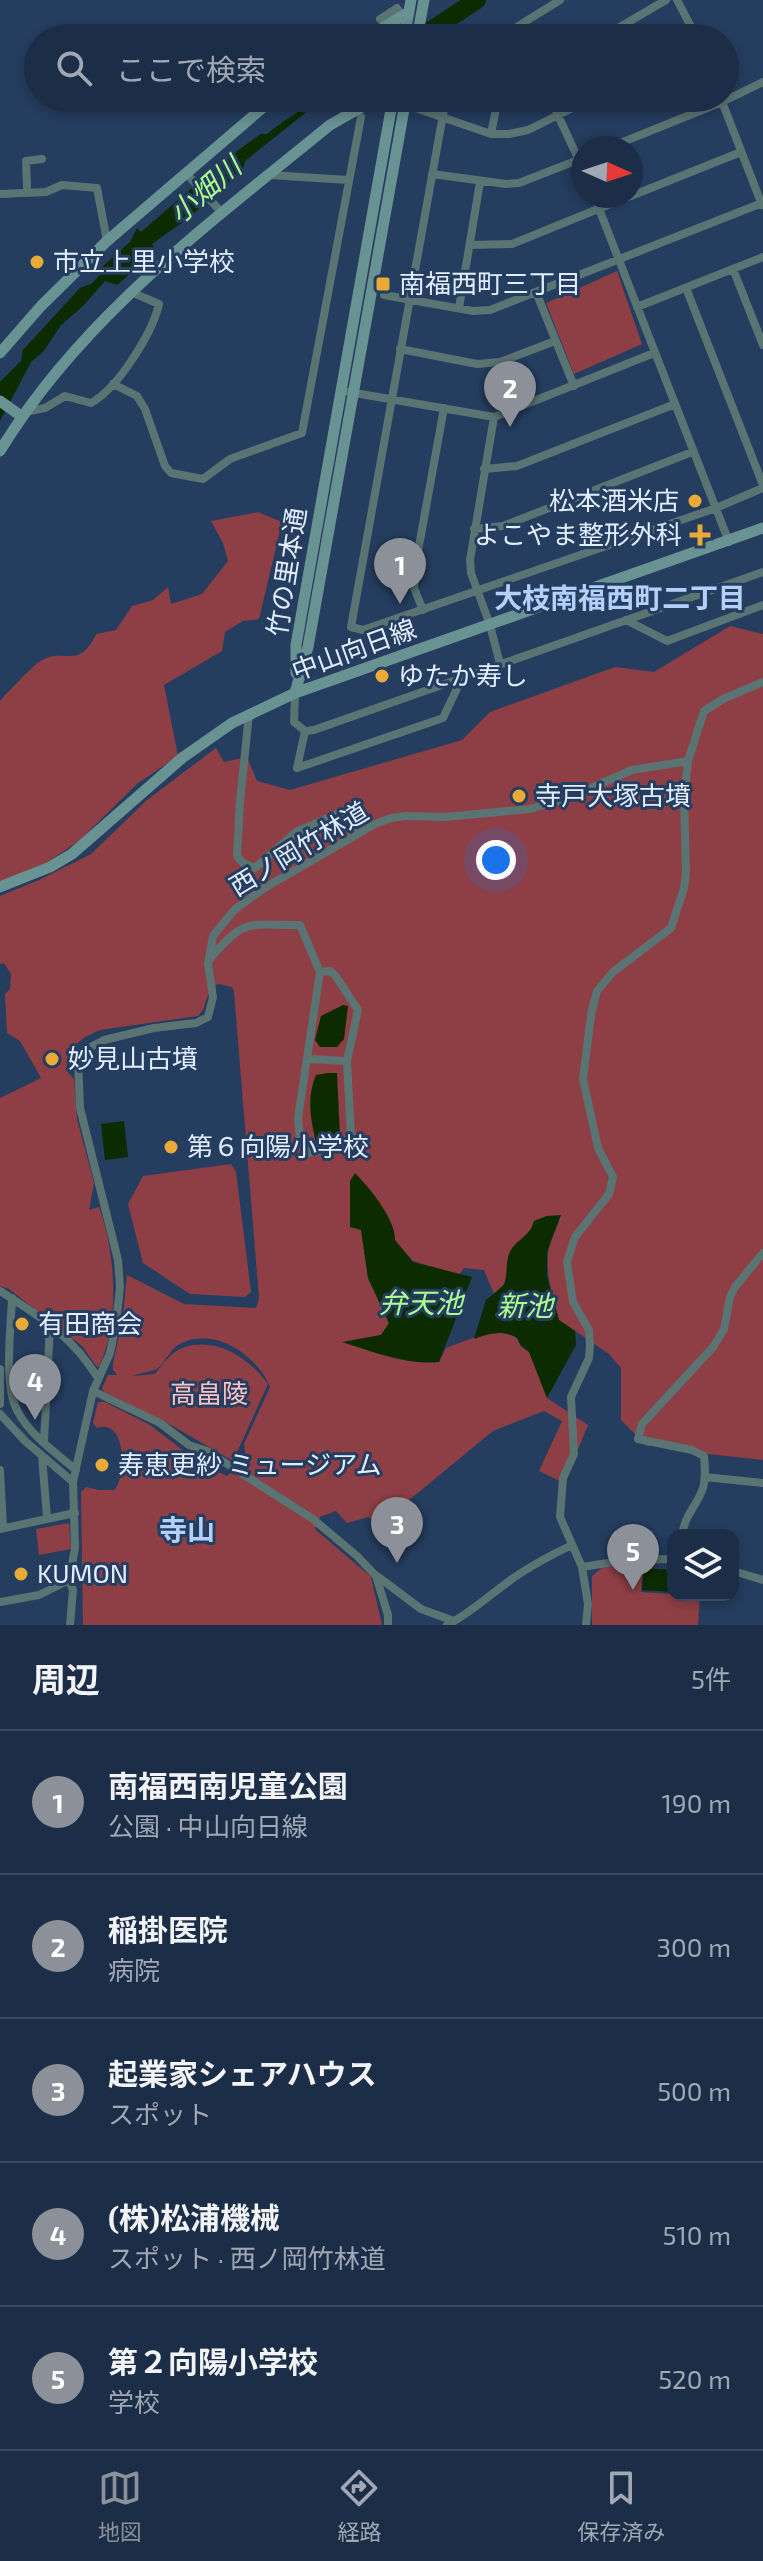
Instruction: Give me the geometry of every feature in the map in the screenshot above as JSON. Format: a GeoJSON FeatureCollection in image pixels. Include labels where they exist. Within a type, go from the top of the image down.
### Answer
{"type":"FeatureCollection","features":[{"type":"Feature","properties":{"kind":"street"},"geometry":{"type":"LineString","coordinates":[[420,24],[424,0]]}},
{"type":"Feature","properties":{"kind":"street"},"geometry":{"type":"LineString","coordinates":[[522,24],[560,0]]}},
{"type":"Feature","properties":{"kind":"street"},"geometry":{"type":"LineString","coordinates":[[625,24],[666,0]]}},
{"type":"Feature","properties":{"kind":"street"},"geometry":{"type":"LineString","coordinates":[[677,0],[690,24]]}},
{"type":"Feature","properties":{"kind":"street"},"geometry":{"type":"LineString","coordinates":[[380,19],[397,8],[406,8]]}},
{"type":"Feature","properties":{"kind":"street"},"geometry":{"type":"LineString","coordinates":[[385,24],[406,8]]}},
{"type":"Feature","properties":{"kind":"street"},"geometry":{"type":"LineString","coordinates":[[739,92],[763,82]]}},
{"type":"Feature","properties":{"kind":"street"},"geometry":{"type":"LineString","coordinates":[[0,353],[41,306],[107,241],[258,112]]}},
{"type":"Feature","properties":{"kind":"street"},"geometry":{"type":"LineString","coordinates":[[0,451],[22,414],[62,363],[131,292],[330,125],[353,112]]}},
{"type":"Feature","properties":{"kind":"street","name":"竹の里本通"},"geometry":{"type":"LineString","coordinates":[[295,693],[296,645],[397,112]]}},
{"type":"Feature","properties":{"kind":"street"},"geometry":{"type":"LineString","coordinates":[[429,112],[491,134],[528,130],[566,112]]}},
{"type":"Feature","properties":{"kind":"street"},"geometry":{"type":"LineString","coordinates":[[444,112],[351,627],[363,630],[423,610],[716,508],[763,486],[686,288]]}},
{"type":"Feature","properties":{"kind":"street"},"geometry":{"type":"LineString","coordinates":[[491,134],[495,112]]}},
{"type":"Feature","properties":{"kind":"street"},"geometry":{"type":"LineString","coordinates":[[558,112],[571,138]]}},
{"type":"Feature","properties":{"kind":"street"},"geometry":{"type":"LineString","coordinates":[[636,136],[693,112]]}},
{"type":"Feature","properties":{"kind":"street"},"geometry":{"type":"LineString","coordinates":[[384,295],[490,310],[762,205],[726,112]]}},
{"type":"Feature","properties":{"kind":"street"},"geometry":{"type":"LineString","coordinates":[[113,384],[137,396],[145,409],[165,466],[171,473],[203,479],[230,459],[302,433],[361,117]]}},
{"type":"Feature","properties":{"kind":"street"},"geometry":{"type":"LineString","coordinates":[[643,191],[741,152]]}},
{"type":"Feature","properties":{"kind":"street"},"geometry":{"type":"LineString","coordinates":[[27,187],[26,161],[42,159]]}},
{"type":"Feature","properties":{"kind":"street"},"geometry":{"type":"LineString","coordinates":[[432,174],[480,182],[519,183],[571,163]]}},
{"type":"Feature","properties":{"kind":"street"},"geometry":{"type":"LineString","coordinates":[[186,173],[222,213]]}},
{"type":"Feature","properties":{"kind":"street"},"geometry":{"type":"LineString","coordinates":[[270,175],[348,180]]}},
{"type":"Feature","properties":{"kind":"street"},"geometry":{"type":"LineString","coordinates":[[459,308],[480,182]]}},
{"type":"Feature","properties":{"kind":"street"},"geometry":{"type":"LineString","coordinates":[[0,194],[46,192],[62,185],[97,188],[107,241]]}},
{"type":"Feature","properties":{"kind":"street"},"geometry":{"type":"LineString","coordinates":[[470,245],[512,244],[598,208],[729,542]]}},
{"type":"Feature","properties":{"kind":"street"},"geometry":{"type":"LineString","coordinates":[[637,307],[763,257]]}},
{"type":"Feature","properties":{"kind":"street"},"geometry":{"type":"LineString","coordinates":[[733,269],[763,345]]}},
{"type":"Feature","properties":{"kind":"street"},"geometry":{"type":"LineString","coordinates":[[0,401],[22,414],[45,408],[65,396],[91,403],[113,384],[156,318],[159,304],[131,292]]}},
{"type":"Feature","properties":{"kind":"street"},"geometry":{"type":"LineString","coordinates":[[536,292],[574,386]]}},
{"type":"Feature","properties":{"kind":"street"},"geometry":{"type":"LineString","coordinates":[[400,349],[477,364],[500,362],[555,341]]}},
{"type":"Feature","properties":{"kind":"street"},"geometry":{"type":"LineString","coordinates":[[346,392],[494,417],[654,353]]}},
{"type":"Feature","properties":{"kind":"street"},"geometry":{"type":"LineString","coordinates":[[484,469],[517,466],[675,404]]}},
{"type":"Feature","properties":{"kind":"street"},"geometry":{"type":"LineString","coordinates":[[423,610],[414,588],[415,568],[444,408]]}},
{"type":"Feature","properties":{"kind":"street"},"geometry":{"type":"LineString","coordinates":[[494,417],[474,529],[471,573],[500,664]]}},
{"type":"Feature","properties":{"kind":"street"},"geometry":{"type":"LineString","coordinates":[[474,529],[503,526],[692,452]]}},
{"type":"Feature","properties":{"kind":"street","name":"中山向日線"},"geometry":{"type":"LineString","coordinates":[[0,887],[50,867],[72,854],[182,758],[249,713],[295,693],[763,528]]}},
{"type":"Feature","properties":{"kind":"street"},"geometry":{"type":"LineString","coordinates":[[305,731],[763,572]]}},
{"type":"Feature","properties":{"kind":"street"},"geometry":{"type":"LineString","coordinates":[[626,620],[667,641],[763,605]]}},
{"type":"Feature","properties":{"kind":"street"},"geometry":{"type":"LineString","coordinates":[[305,731],[297,768],[443,718],[462,678]]}},
{"type":"Feature","properties":{"kind":"street"},"geometry":{"type":"LineString","coordinates":[[586,1625],[588,1604],[582,1567],[560,1517],[563,1478],[574,1454],[571,1397],[589,1358],[590,1346],[589,1330],[573,1302],[567,1262],[575,1237],[609,1194],[613,1177],[598,1148],[583,1079],[591,1015],[597,991],[613,972],[671,928],[686,873],[684,797],[688,761],[704,711],[763,682]]}},
{"type":"Feature","properties":{"kind":"street"},"geometry":{"type":"LineString","coordinates":[[295,693],[294,722],[305,731]]}},
{"type":"Feature","properties":{"kind":"street"},"geometry":{"type":"LineString","coordinates":[[249,713],[240,801],[237,856],[240,861],[255,868],[296,832],[342,812],[354,814],[352,836]]}},
{"type":"Feature","properties":{"kind":"street","name":"西ノ岡竹林道"},"geometry":{"type":"LineString","coordinates":[[70,1625],[73,1590],[69,1580],[75,1548],[73,1482],[93,1391],[110,1353],[120,1287],[118,1260],[86,1135],[78,1086],[78,1059],[82,1053],[92,1045],[126,1033],[202,1022],[211,1010],[213,997],[209,961],[213,936],[234,910],[266,887],[352,836],[391,818],[445,817],[530,809],[568,798],[632,770],[688,761]]}},
{"type":"Feature","properties":{"kind":"street"},"geometry":{"type":"LineString","coordinates":[[209,961],[231,933],[247,925],[300,925],[320,972],[298,1118],[300,1140],[308,1153],[351,1137],[347,1061],[358,1010],[335,975],[330,971],[320,972]]}},
{"type":"Feature","properties":{"kind":"street"},"geometry":{"type":"LineString","coordinates":[[308,1059],[347,1061]]}},
{"type":"Feature","properties":{"kind":"street"},"geometry":{"type":"LineString","coordinates":[[683,1529],[684,1520],[702,1491],[704,1456],[692,1450],[638,1439],[642,1424],[714,1346],[724,1329],[735,1287],[763,1253]]}},
{"type":"Feature","properties":{"kind":"street"},"geometry":{"type":"LineString","coordinates":[[0,1291],[77,1347],[98,1378]]}},
{"type":"Feature","properties":{"kind":"street"},"geometry":{"type":"LineString","coordinates":[[12,1298],[12,1397],[20,1416],[76,1470]]}},
{"type":"Feature","properties":{"kind":"street"},"geometry":{"type":"LineString","coordinates":[[44,1441],[50,1325]]}},
{"type":"Feature","properties":{"kind":"street"},"geometry":{"type":"LineString","coordinates":[[0,1369],[0,1404]]}},
{"type":"Feature","properties":{"kind":"street"},"geometry":{"type":"LineString","coordinates":[[93,1391],[160,1423],[189,1445],[229,1464],[313,1519],[376,1576],[421,1609],[450,1623],[468,1614],[541,1559],[572,1545]]}},
{"type":"Feature","properties":{"kind":"street"},"geometry":{"type":"LineString","coordinates":[[0,1414],[73,1482]]}},
{"type":"Feature","properties":{"kind":"street"},"geometry":{"type":"LineString","coordinates":[[42,1456],[47,1518]]}},
{"type":"Feature","properties":{"kind":"street"},"geometry":{"type":"LineString","coordinates":[[0,1470],[2,1528],[75,1513]]}},
{"type":"Feature","properties":{"kind":"street"},"geometry":{"type":"LineString","coordinates":[[705,1477],[763,1483]]}},
{"type":"Feature","properties":{"kind":"street"},"geometry":{"type":"LineString","coordinates":[[582,1567],[627,1560],[667,1559]]}},
{"type":"Feature","properties":{"kind":"street"},"geometry":{"type":"LineString","coordinates":[[739,1573],[763,1580]]}},
{"type":"Feature","properties":{"kind":"street"},"geometry":{"type":"LineString","coordinates":[[376,1576],[388,1625]]}},
{"type":"Feature","properties":{"kind":"street"},"geometry":{"type":"LineString","coordinates":[[0,1602],[39,1595],[69,1580]]}},
{"type":"Feature","properties":{"kind":"green space"},"geometry":{"type":"Polygon","coordinates":[[[617,271],[642,344],[574,374],[546,303],[617,271]]]}},
{"type":"Feature","properties":{"kind":"green space"},"geometry":{"type":"Polygon","coordinates":[[[258,512],[282,522],[259,619],[243,621],[225,632],[222,651],[164,685],[178,756],[137,784],[80,840],[48,862],[0,882],[0,701],[42,660],[77,655],[90,645],[96,634],[116,630],[132,606],[153,600],[168,587],[171,604],[202,594],[228,561],[223,543],[211,521],[258,512]]]}},
{"type":"Feature","properties":{"kind":"green space","name":"高畠陵"},"geometry":{"type":"Polygon","coordinates":[[[730,626],[763,634],[763,1460],[708,1454],[693,1448],[647,1446],[621,1420],[621,1368],[609,1354],[559,1320],[548,1271],[549,1246],[559,1222],[555,1217],[547,1216],[534,1221],[530,1233],[509,1254],[505,1281],[494,1294],[484,1270],[464,1268],[459,1275],[413,1261],[394,1240],[361,1229],[368,1278],[389,1324],[381,1335],[345,1342],[391,1357],[415,1362],[439,1362],[446,1348],[481,1336],[500,1333],[517,1338],[529,1352],[547,1398],[588,1425],[564,1483],[539,1471],[562,1421],[544,1411],[493,1431],[380,1524],[368,1517],[347,1523],[336,1511],[320,1517],[315,1529],[371,1577],[382,1625],[83,1625],[81,1492],[86,1487],[114,1490],[122,1464],[119,1440],[114,1432],[107,1427],[97,1428],[93,1423],[98,1402],[105,1402],[150,1425],[201,1464],[227,1476],[246,1459],[244,1444],[270,1387],[264,1375],[245,1355],[233,1346],[205,1338],[178,1345],[157,1369],[133,1376],[155,1374],[174,1352],[195,1345],[219,1347],[251,1365],[268,1384],[233,1461],[164,1421],[104,1392],[102,1388],[108,1375],[117,1375],[113,1364],[127,1275],[184,1304],[256,1308],[259,1298],[234,992],[232,987],[211,986],[198,1016],[100,1030],[70,1049],[66,1070],[74,1079],[77,1119],[94,1183],[89,1210],[99,1207],[112,1266],[113,1309],[106,1349],[97,1367],[82,1346],[9,1289],[0,1286],[0,1098],[41,1078],[20,1041],[7,1033],[5,994],[10,989],[11,974],[4,963],[0,964],[0,896],[91,854],[147,800],[216,748],[224,762],[247,757],[257,781],[290,790],[462,740],[490,712],[615,667],[654,672],[730,626]]]}},
{"type":"Feature","properties":{"kind":"green space"},"geometry":{"type":"Polygon","coordinates":[[[231,1164],[236,1172],[251,1292],[245,1297],[190,1294],[143,1263],[128,1204],[143,1176],[231,1164]]]}},
{"type":"Feature","properties":{"kind":"green space"},"geometry":{"type":"Polygon","coordinates":[[[69,1523],[71,1549],[39,1555],[36,1529],[69,1523]]]}},
{"type":"Feature","properties":{"kind":"green space"},"geometry":{"type":"Polygon","coordinates":[[[621,1564],[643,1565],[641,1592],[667,1594],[667,1601],[700,1601],[698,1625],[592,1625],[592,1576],[602,1568],[621,1564]]]}},
{"type":"Feature","properties":{"kind":"water"},"geometry":{"type":"Polygon","coordinates":[[[297,112],[306,112],[245,161],[243,169],[191,216],[152,244],[157,254],[117,285],[105,281],[61,325],[43,352],[31,362],[0,421],[0,382],[21,361],[23,350],[80,288],[91,284],[100,275],[102,267],[130,242],[137,228],[141,232],[230,157],[261,134],[267,134],[297,112]]]}},
{"type":"Feature","properties":{"kind":"water"},"geometry":{"type":"Polygon","coordinates":[[[343,1005],[348,1006],[344,1039],[337,1047],[320,1047],[315,1040],[321,1016],[343,1005]]]}},
{"type":"Feature","properties":{"kind":"water"},"geometry":{"type":"Polygon","coordinates":[[[337,1073],[340,1136],[316,1143],[311,1117],[311,1092],[316,1075],[337,1073]]]}},
{"type":"Feature","properties":{"kind":"water"},"geometry":{"type":"Polygon","coordinates":[[[124,1121],[128,1157],[105,1160],[101,1124],[124,1121]]]}},
{"type":"Feature","properties":{"kind":"water","name":"弁天池"},"geometry":{"type":"Polygon","coordinates":[[[355,1173],[381,1204],[391,1223],[395,1240],[413,1262],[472,1277],[439,1362],[402,1360],[342,1342],[381,1335],[389,1323],[368,1278],[361,1230],[350,1227],[350,1181],[355,1173]]]}},
{"type":"Feature","properties":{"kind":"water","name":"新池"},"geometry":{"type":"Polygon","coordinates":[[[561,1215],[547,1252],[547,1276],[559,1320],[575,1331],[576,1345],[547,1398],[529,1352],[517,1338],[501,1333],[474,1339],[486,1300],[504,1285],[510,1252],[534,1221],[561,1215]]]}},
{"type":"Feature","properties":{"kind":"water"},"geometry":{"type":"Polygon","coordinates":[[[644,1568],[667,1570],[667,1592],[642,1590],[644,1568]]]}},
{"type":"Feature","properties":{"kind":"waterway","name":"小畑川"},"geometry":{"type":"LineString","coordinates":[[440,24],[477,0]]}},
{"type":"Feature","properties":{"kind":"place","name":"市立上里小学校"},"geometry":{"type":"Point","coordinates":[37,262]}},
{"type":"Feature","properties":{"kind":"place","name":"南福西町三丁目"},"geometry":{"type":"Point","coordinates":[383,284]}},
{"type":"Feature","properties":{"kind":"place","name":"稲掛医院"},"geometry":{"type":"Point","coordinates":[510,427]}},
{"type":"Feature","properties":{"kind":"place","name":"松本酒米店"},"geometry":{"type":"Point","coordinates":[695,501]}},
{"type":"Feature","properties":{"kind":"place","name":"よこやま整形外科"},"geometry":{"type":"Point","coordinates":[700,535]}},
{"type":"Feature","properties":{"kind":"place","name":"南福西南児童公園"},"geometry":{"type":"Point","coordinates":[400,604]}},
{"type":"Feature","properties":{"kind":"place","name":"ゆたか寿し"},"geometry":{"type":"Point","coordinates":[382,676]}},
{"type":"Feature","properties":{"kind":"place","name":"寺戸大塚古墳"},"geometry":{"type":"Point","coordinates":[519,796]}},
{"type":"Feature","properties":{"kind":"place","name":"妙見山古墳"},"geometry":{"type":"Point","coordinates":[52,1059]}},
{"type":"Feature","properties":{"kind":"place","name":"第６向陽小学校"},"geometry":{"type":"Point","coordinates":[171,1147]}},
{"type":"Feature","properties":{"kind":"place","name":"有田商会"},"geometry":{"type":"Point","coordinates":[22,1324]}},
{"type":"Feature","properties":{"kind":"place","name":"(株)松浦機械"},"geometry":{"type":"Point","coordinates":[35,1420]}},
{"type":"Feature","properties":{"kind":"place","name":"寿恵更紗 ミュージアム"},"geometry":{"type":"Point","coordinates":[102,1465]}},
{"type":"Feature","properties":{"kind":"place","name":"起業家シェアハウス"},"geometry":{"type":"Point","coordinates":[397,1563]}},
{"type":"Feature","properties":{"kind":"place","name":"KUMON"},"geometry":{"type":"Point","coordinates":[21,1574]}},
{"type":"Feature","properties":{"kind":"place","name":"第２向陽小学校"},"geometry":{"type":"Point","coordinates":[633,1590]}},
{"type":"Feature","properties":{"kind":"district","name":"大枝南福西町二丁目"},"geometry":{"type":"Point","coordinates":[620,598]}},
{"type":"Feature","properties":{"kind":"district","name":"寺山"},"geometry":{"type":"Point","coordinates":[187,1530]}}]}
